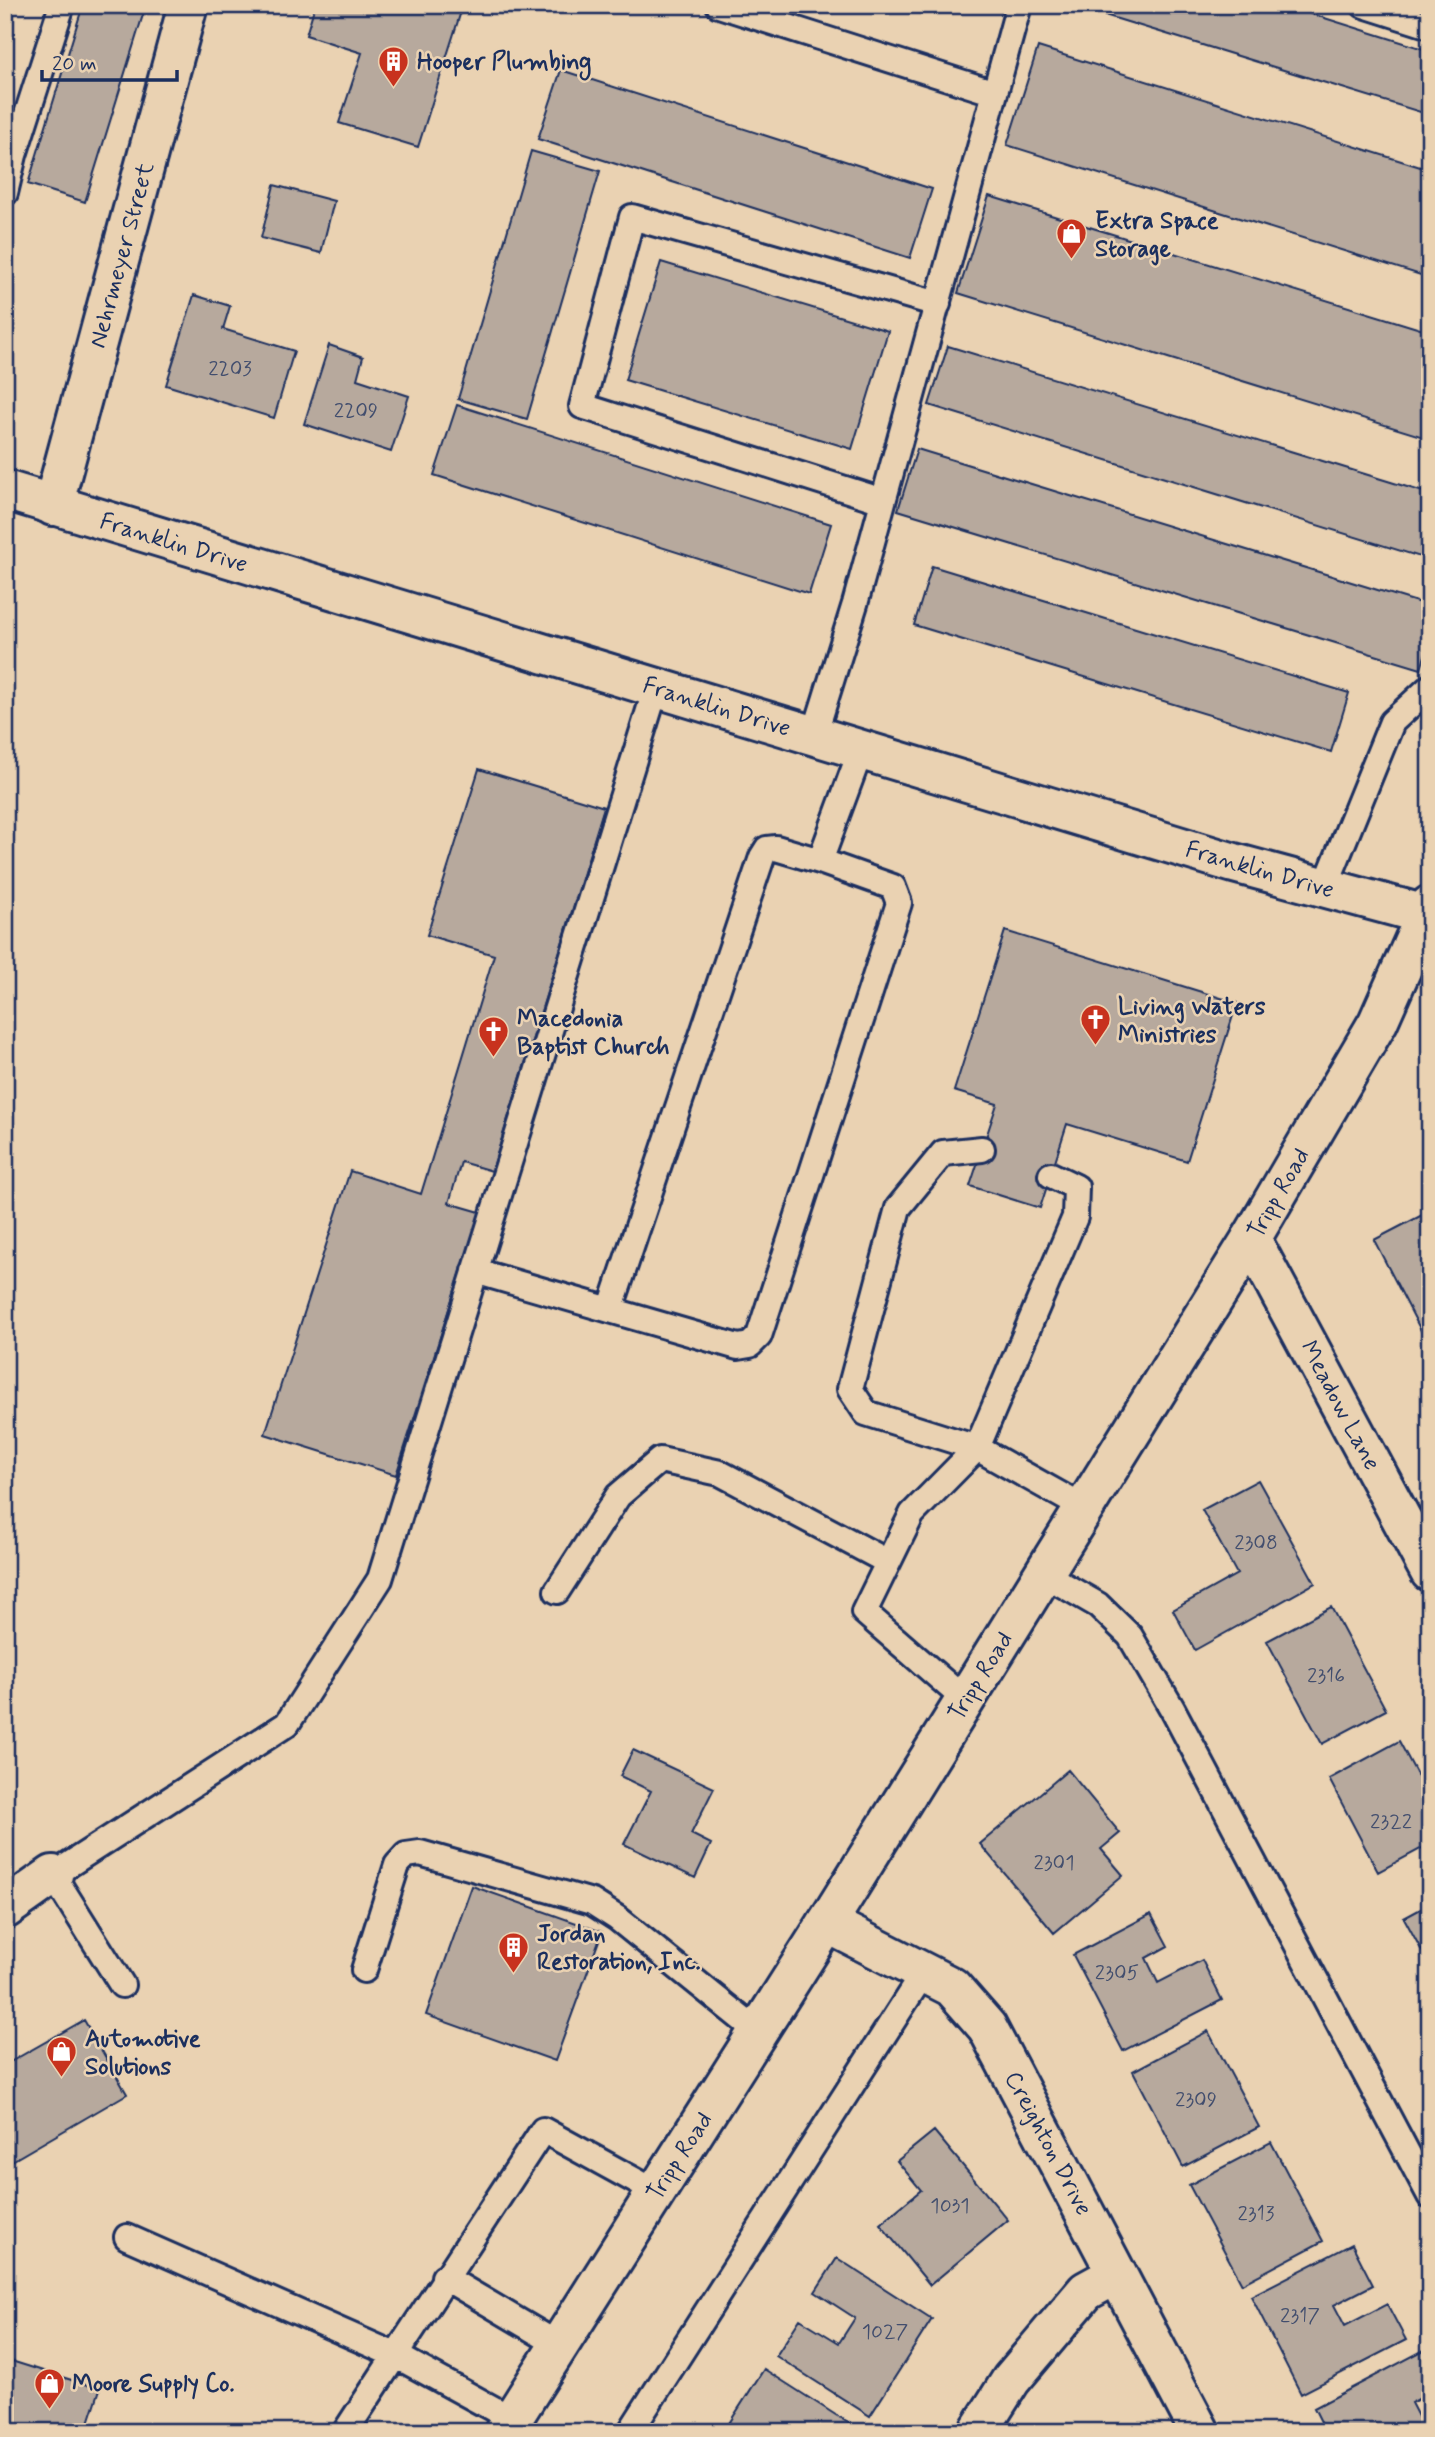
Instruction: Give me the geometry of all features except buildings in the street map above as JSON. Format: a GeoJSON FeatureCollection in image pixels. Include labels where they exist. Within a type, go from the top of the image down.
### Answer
{"type":"FeatureCollection","features":[{"type":"Feature","properties":{"kind":"street","name":"Nehrmeyer Street"},"geometry":{"type":"LineString","coordinates":[[53,506],[188,5]]}},
{"type":"Feature","properties":{"kind":"street","name":"Franklin Drive"},"geometry":{"type":"LineString","coordinates":[[5,490],[1234,863],[1428,912]]}},
{"type":"Feature","properties":{"kind":"street","name":"Tripp Road"},"geometry":{"type":"LineString","coordinates":[[508,2426],[827,1923],[1251,1239],[1378,1023],[1428,912]]}},
{"type":"Feature","properties":{"kind":"street","name":"Meadow Lane"},"geometry":{"type":"LineString","coordinates":[[1251,1239],[1430,1572]]}},
{"type":"Feature","properties":{"kind":"street"},"geometry":{"type":"LineString","coordinates":[[5,1909],[53,1875]]}},
{"type":"Feature","properties":{"kind":"street","name":"Creighton Drive"},"geometry":{"type":"LineString","coordinates":[[827,1923],[953,1987],[988,2027],[1200,2432]]}},
{"type":"Feature","properties":{"kind":"street"},"geometry":{"type":"LineString","coordinates":[[978,2432],[1011,2380],[1086,2291],[1117,2274]]}},
{"type":"Feature","properties":{"kind":"lane"},"geometry":{"type":"LineString","coordinates":[[5,193],[10,154],[62,5]]}},
{"type":"Feature","properties":{"kind":"lane"},"geometry":{"type":"LineString","coordinates":[[719,5],[995,93]]}},
{"type":"Feature","properties":{"kind":"lane"},"geometry":{"type":"LineString","coordinates":[[814,736],[883,501],[1019,5]]}},
{"type":"Feature","properties":{"kind":"lane"},"geometry":{"type":"LineString","coordinates":[[1364,5],[1430,26]]}},
{"type":"Feature","properties":{"kind":"lane"},"geometry":{"type":"LineString","coordinates":[[883,501],[582,406],[632,217],[938,304]]}},
{"type":"Feature","properties":{"kind":"lane"},"geometry":{"type":"LineString","coordinates":[[1325,887],[1392,722],[1430,687]]}},
{"type":"Feature","properties":{"kind":"lane"},"geometry":{"type":"LineString","coordinates":[[122,1985],[53,1875],[287,1724],[380,1579],[656,688]]}},
{"type":"Feature","properties":{"kind":"lane"},"geometry":{"type":"LineString","coordinates":[[820,861],[861,750]]}},
{"type":"Feature","properties":{"kind":"lane"},"geometry":{"type":"LineString","coordinates":[[475,1271],[738,1347],[750,1345],[759,1336],[899,903],[893,887],[820,861],[776,848],[767,849],[762,857],[610,1310]]}},
{"type":"Feature","properties":{"kind":"lane"},"geometry":{"type":"LineString","coordinates":[[982,1149],[943,1153],[898,1208],[850,1389],[866,1413],[977,1448],[1084,1508]]}},
{"type":"Feature","properties":{"kind":"lane"},"geometry":{"type":"LineString","coordinates":[[965,1700],[864,1612],[912,1514],[977,1448],[1075,1217],[1076,1187],[1051,1175]]}},
{"type":"Feature","properties":{"kind":"lane"},"geometry":{"type":"LineString","coordinates":[[557,1591],[618,1496],[660,1460],[720,1473],[888,1562]]}},
{"type":"Feature","properties":{"kind":"lane"},"geometry":{"type":"LineString","coordinates":[[1044,1574],[1098,1605],[1130,1636],[1173,1710],[1430,2196]]}},
{"type":"Feature","properties":{"kind":"lane"},"geometry":{"type":"LineString","coordinates":[[364,1970],[397,1865],[406,1855],[420,1853],[592,1902],[617,1917],[758,2032]]}},
{"type":"Feature","properties":{"kind":"lane"},"geometry":{"type":"LineString","coordinates":[[630,2432],[924,1972]]}},
{"type":"Feature","properties":{"kind":"lane"},"geometry":{"type":"LineString","coordinates":[[345,2432],[444,2277],[543,2130],[656,2192]]}},
{"type":"Feature","properties":{"kind":"lane"},"geometry":{"type":"LineString","coordinates":[[127,2237],[395,2355],[508,2426]]}},
{"type":"Feature","properties":{"kind":"lane"},"geometry":{"type":"LineString","coordinates":[[444,2277],[559,2345]]}},
{"type":"Feature","properties":{"kind":"place","name":"Hooper Plumbing"},"geometry":{"type":"Point","coordinates":[394,88]}},
{"type":"Feature","properties":{"kind":"place","name":"Extra Space Storage"},"geometry":{"type":"Point","coordinates":[1072,261]}},
{"type":"Feature","properties":{"kind":"place","name":"Living Waters Ministries"},"geometry":{"type":"Point","coordinates":[1095,1047]}},
{"type":"Feature","properties":{"kind":"place","name":"Macedonia Baptist Church"},"geometry":{"type":"Point","coordinates":[494,1059]}},
{"type":"Feature","properties":{"kind":"place","name":"Jordan Restoration, Inc."},"geometry":{"type":"Point","coordinates":[514,1974]}},
{"type":"Feature","properties":{"kind":"place","name":"Automotive Solutions"},"geometry":{"type":"Point","coordinates":[62,2079]}},
{"type":"Feature","properties":{"kind":"place","name":"Moore Supply Co."},"geometry":{"type":"Point","coordinates":[49,2410]}}]}
